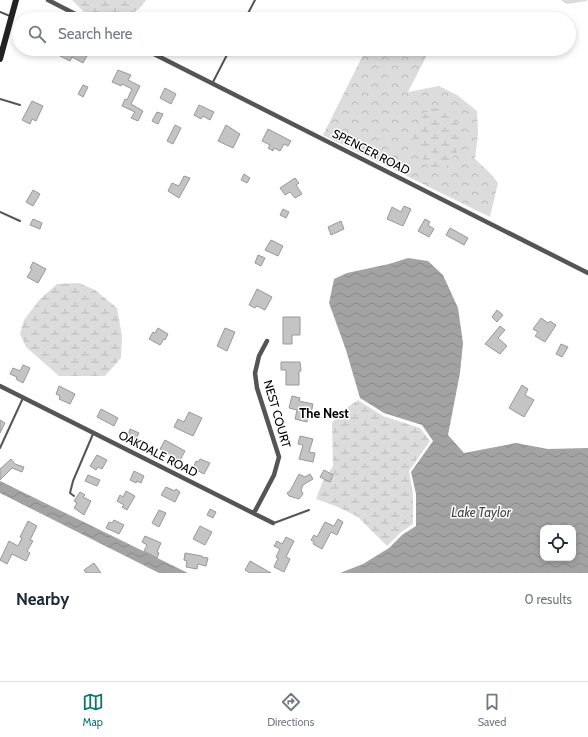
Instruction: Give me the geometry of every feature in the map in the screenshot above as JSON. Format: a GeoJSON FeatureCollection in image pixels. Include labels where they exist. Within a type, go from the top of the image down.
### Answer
{"type":"FeatureCollection","features":[{"type":"Feature","properties":{"kind":"main road"},"geometry":{"type":"LineString","coordinates":[[12,12],[16,0]]}},
{"type":"Feature","properties":{"kind":"main road"},"geometry":{"type":"LineString","coordinates":[[0,59],[12,14]]}},
{"type":"Feature","properties":{"kind":"street"},"geometry":{"type":"LineString","coordinates":[[48,0],[71,12]]}},
{"type":"Feature","properties":{"kind":"street","name":"SPENCER ROAD"},"geometry":{"type":"LineString","coordinates":[[158,56],[588,273]]}},
{"type":"Feature","properties":{"kind":"street","name":"NEST COURT"},"geometry":{"type":"LineString","coordinates":[[254,513],[274,475],[279,457],[257,388],[255,373],[259,356],[267,341]]}},
{"type":"Feature","properties":{"kind":"street","name":"OAKDALE ROAD"},"geometry":{"type":"LineString","coordinates":[[0,386],[273,523]]}},
{"type":"Feature","properties":{"kind":"lane"},"geometry":{"type":"LineString","coordinates":[[249,12],[255,0]]}},
{"type":"Feature","properties":{"kind":"lane"},"geometry":{"type":"LineString","coordinates":[[0,12],[11,17]]}},
{"type":"Feature","properties":{"kind":"lane"},"geometry":{"type":"LineString","coordinates":[[212,83],[226,56]]}},
{"type":"Feature","properties":{"kind":"lane"},"geometry":{"type":"LineString","coordinates":[[0,99],[20,105]]}},
{"type":"Feature","properties":{"kind":"lane"},"geometry":{"type":"LineString","coordinates":[[0,212],[20,221]]}},
{"type":"Feature","properties":{"kind":"lane"},"geometry":{"type":"LineString","coordinates":[[0,448],[23,398]]}},
{"type":"Feature","properties":{"kind":"lane"},"geometry":{"type":"LineString","coordinates":[[74,496],[70,493],[73,481],[94,433]]}},
{"type":"Feature","properties":{"kind":"lane","name":"OAKDALE ROAD"},"geometry":{"type":"LineString","coordinates":[[273,523],[309,510]]}},
{"type":"Feature","properties":{"kind":"green space"},"geometry":{"type":"Polygon","coordinates":[[[72,0],[146,0],[139,9],[134,12],[84,12],[72,0]]]}},
{"type":"Feature","properties":{"kind":"green space"},"geometry":{"type":"Polygon","coordinates":[[[561,0],[587,0],[587,1],[567,4],[561,0]]]}},
{"type":"Feature","properties":{"kind":"green space"},"geometry":{"type":"Polygon","coordinates":[[[362,56],[426,56],[408,92],[439,86],[457,95],[477,111],[478,134],[475,159],[498,183],[490,217],[323,135],[362,56]]]}},
{"type":"Feature","properties":{"kind":"green space"},"geometry":{"type":"Polygon","coordinates":[[[431,108],[449,110],[463,133],[456,153],[446,167],[431,172],[412,141],[420,119],[431,108]]]}},
{"type":"Feature","properties":{"kind":"green space"},"geometry":{"type":"Polygon","coordinates":[[[79,283],[95,290],[117,308],[122,336],[121,358],[105,376],[59,376],[26,347],[20,334],[24,320],[40,299],[57,284],[79,283]]]}},
{"type":"Feature","properties":{"kind":"green space"},"geometry":{"type":"Polygon","coordinates":[[[358,400],[383,416],[420,428],[430,441],[409,471],[413,494],[413,524],[400,533],[387,546],[358,517],[338,507],[316,499],[322,483],[333,466],[332,423],[341,412],[358,400]]]}},
{"type":"Feature","properties":{"kind":"water","name":"Lake Taylor"},"geometry":{"type":"Polygon","coordinates":[[[408,258],[428,261],[443,275],[458,308],[463,343],[460,373],[448,435],[464,453],[516,443],[548,449],[588,448],[588,573],[340,573],[363,564],[389,548],[402,535],[416,526],[416,494],[411,472],[433,441],[422,425],[384,413],[360,398],[346,350],[329,303],[334,279],[347,273],[389,264],[408,258]]]}},
{"type":"Feature","properties":{"kind":"water"},"geometry":{"type":"Polygon","coordinates":[[[0,481],[188,573],[159,573],[0,493],[0,481]]]}},
{"type":"Feature","properties":{"kind":"building"},"geometry":{"type":"Polygon","coordinates":[[[60,56],[87,56],[83,63],[72,57],[70,61],[60,56]]]}},
{"type":"Feature","properties":{"kind":"building"},"geometry":{"type":"Polygon","coordinates":[[[118,70],[131,75],[128,80],[140,86],[131,104],[143,111],[138,121],[131,118],[135,112],[122,106],[125,99],[127,100],[132,89],[122,84],[121,86],[112,82],[118,70]]]}},
{"type":"Feature","properties":{"kind":"building"},"geometry":{"type":"Polygon","coordinates":[[[83,85],[88,87],[83,97],[78,94],[83,85]]]}},
{"type":"Feature","properties":{"kind":"building"},"geometry":{"type":"Polygon","coordinates":[[[165,88],[176,94],[171,104],[160,98],[165,88]]]}},
{"type":"Feature","properties":{"kind":"building"},"geometry":{"type":"Polygon","coordinates":[[[32,101],[43,106],[36,121],[32,119],[30,124],[22,120],[32,101]]]}},
{"type":"Feature","properties":{"kind":"building"},"geometry":{"type":"Polygon","coordinates":[[[199,105],[214,112],[210,120],[203,116],[201,119],[194,115],[199,105]]]}},
{"type":"Feature","properties":{"kind":"building"},"geometry":{"type":"Polygon","coordinates":[[[157,112],[163,114],[158,124],[152,121],[157,112]]]}},
{"type":"Feature","properties":{"kind":"building"},"geometry":{"type":"Polygon","coordinates":[[[175,125],[181,128],[173,144],[167,141],[175,125]]]}},
{"type":"Feature","properties":{"kind":"building"},"geometry":{"type":"Polygon","coordinates":[[[226,125],[240,134],[233,148],[218,141],[226,125]]]}},
{"type":"Feature","properties":{"kind":"building"},"geometry":{"type":"Polygon","coordinates":[[[268,129],[291,141],[288,146],[284,144],[280,151],[274,148],[273,151],[268,148],[270,145],[262,141],[268,129]]]}},
{"type":"Feature","properties":{"kind":"building"},"geometry":{"type":"Polygon","coordinates":[[[244,174],[250,178],[247,183],[241,180],[244,174]]]}},
{"type":"Feature","properties":{"kind":"building"},"geometry":{"type":"Polygon","coordinates":[[[184,176],[190,178],[179,198],[168,191],[172,183],[179,186],[184,176]]]}},
{"type":"Feature","properties":{"kind":"building"},"geometry":{"type":"Polygon","coordinates":[[[295,178],[299,183],[296,185],[302,194],[295,198],[290,192],[285,195],[280,188],[295,178]]]}},
{"type":"Feature","properties":{"kind":"building"},"geometry":{"type":"Polygon","coordinates":[[[33,190],[40,194],[33,206],[26,202],[33,190]]]}},
{"type":"Feature","properties":{"kind":"building"},"geometry":{"type":"Polygon","coordinates":[[[404,206],[411,209],[403,226],[387,219],[392,207],[401,212],[404,206]]]}},
{"type":"Feature","properties":{"kind":"building"},"geometry":{"type":"Polygon","coordinates":[[[283,209],[289,212],[286,218],[280,215],[283,209]]]}},
{"type":"Feature","properties":{"kind":"building"},"geometry":{"type":"Polygon","coordinates":[[[33,219],[42,223],[40,229],[30,225],[33,219]]]}},
{"type":"Feature","properties":{"kind":"building"},"geometry":{"type":"Polygon","coordinates":[[[425,219],[430,222],[428,225],[434,229],[429,237],[418,231],[425,219]]]}},
{"type":"Feature","properties":{"kind":"building"},"geometry":{"type":"Polygon","coordinates":[[[341,221],[344,229],[331,235],[328,227],[341,221]]]}},
{"type":"Feature","properties":{"kind":"building"},"geometry":{"type":"Polygon","coordinates":[[[450,228],[468,238],[464,245],[446,235],[450,228]]]}},
{"type":"Feature","properties":{"kind":"building"},"geometry":{"type":"Polygon","coordinates":[[[271,240],[283,246],[278,256],[265,250],[271,240]]]}},
{"type":"Feature","properties":{"kind":"building"},"geometry":{"type":"Polygon","coordinates":[[[258,255],[265,258],[261,266],[255,263],[258,255]]]}},
{"type":"Feature","properties":{"kind":"building"},"geometry":{"type":"Polygon","coordinates":[[[33,262],[46,269],[38,283],[27,277],[32,269],[30,268],[33,262]]]}},
{"type":"Feature","properties":{"kind":"building"},"geometry":{"type":"Polygon","coordinates":[[[257,289],[272,297],[265,310],[257,306],[255,308],[249,305],[257,289]]]}},
{"type":"Feature","properties":{"kind":"building"},"geometry":{"type":"Polygon","coordinates":[[[497,310],[503,315],[497,322],[492,317],[497,310]]]}},
{"type":"Feature","properties":{"kind":"building"},"geometry":{"type":"Polygon","coordinates":[[[283,317],[300,317],[300,335],[292,335],[292,344],[283,344],[283,317]]]}},
{"type":"Feature","properties":{"kind":"building"},"geometry":{"type":"Polygon","coordinates":[[[541,318],[548,323],[550,321],[556,325],[545,342],[535,336],[538,332],[533,329],[541,318]]]}},
{"type":"Feature","properties":{"kind":"building"},"geometry":{"type":"Polygon","coordinates":[[[500,326],[505,330],[498,338],[507,346],[500,354],[485,344],[500,326]]]}},
{"type":"Feature","properties":{"kind":"building"},"geometry":{"type":"Polygon","coordinates":[[[158,328],[168,334],[160,345],[149,339],[153,332],[155,333],[158,328]]]}},
{"type":"Feature","properties":{"kind":"building"},"geometry":{"type":"Polygon","coordinates":[[[225,328],[235,332],[227,351],[217,346],[225,328]]]}},
{"type":"Feature","properties":{"kind":"building"},"geometry":{"type":"Polygon","coordinates":[[[561,344],[568,347],[562,357],[556,354],[561,344]]]}},
{"type":"Feature","properties":{"kind":"building"},"geometry":{"type":"Polygon","coordinates":[[[281,362],[300,362],[301,371],[299,371],[299,385],[286,385],[286,370],[281,370],[281,362]]]}},
{"type":"Feature","properties":{"kind":"building"},"geometry":{"type":"Polygon","coordinates":[[[23,365],[30,368],[23,383],[16,379],[17,377],[10,374],[13,368],[20,371],[23,365]]]}},
{"type":"Feature","properties":{"kind":"building"},"geometry":{"type":"Polygon","coordinates":[[[522,385],[528,389],[525,395],[534,400],[524,417],[509,408],[522,385]]]}},
{"type":"Feature","properties":{"kind":"building"},"geometry":{"type":"Polygon","coordinates":[[[59,386],[75,394],[70,404],[59,399],[60,396],[56,394],[59,386]]]}},
{"type":"Feature","properties":{"kind":"building"},"geometry":{"type":"Polygon","coordinates":[[[292,396],[300,398],[299,401],[313,404],[310,418],[308,417],[307,422],[295,419],[297,410],[289,408],[292,396]]]}},
{"type":"Feature","properties":{"kind":"building"},"geometry":{"type":"Polygon","coordinates":[[[101,409],[118,418],[114,426],[97,417],[101,409]]]}},
{"type":"Feature","properties":{"kind":"building"},"geometry":{"type":"Polygon","coordinates":[[[189,412],[202,418],[193,436],[174,427],[178,419],[184,422],[189,412]]]}},
{"type":"Feature","properties":{"kind":"building"},"geometry":{"type":"Polygon","coordinates":[[[0,420],[5,423],[0,433],[0,420]]]}},
{"type":"Feature","properties":{"kind":"building"},"geometry":{"type":"Polygon","coordinates":[[[130,429],[139,433],[136,439],[128,435],[130,429]]]}},
{"type":"Feature","properties":{"kind":"building"},"geometry":{"type":"Polygon","coordinates":[[[300,436],[313,439],[309,452],[315,453],[313,462],[299,459],[303,445],[298,444],[300,436]]]}},
{"type":"Feature","properties":{"kind":"building"},"geometry":{"type":"Polygon","coordinates":[[[165,440],[185,451],[180,460],[160,449],[165,440]]]}},
{"type":"Feature","properties":{"kind":"building"},"geometry":{"type":"Polygon","coordinates":[[[97,455],[107,460],[102,469],[98,467],[96,470],[90,466],[97,455]]]}},
{"type":"Feature","properties":{"kind":"building"},"geometry":{"type":"Polygon","coordinates":[[[11,459],[15,464],[24,467],[22,472],[12,468],[0,480],[0,469],[11,459]]]}},
{"type":"Feature","properties":{"kind":"building"},"geometry":{"type":"Polygon","coordinates":[[[200,459],[210,463],[204,474],[193,468],[196,461],[198,462],[200,459]]]}},
{"type":"Feature","properties":{"kind":"building"},"geometry":{"type":"Polygon","coordinates":[[[324,470],[333,475],[330,482],[320,477],[324,470]]]}},
{"type":"Feature","properties":{"kind":"building"},"geometry":{"type":"Polygon","coordinates":[[[134,471],[144,476],[141,483],[137,481],[136,483],[130,480],[134,471]]]}},
{"type":"Feature","properties":{"kind":"building"},"geometry":{"type":"Polygon","coordinates":[[[299,474],[305,477],[310,474],[313,479],[303,485],[301,490],[303,494],[299,499],[289,496],[287,493],[290,491],[299,474]]]}},
{"type":"Feature","properties":{"kind":"building"},"geometry":{"type":"Polygon","coordinates":[[[88,475],[100,480],[97,486],[85,481],[88,475]]]}},
{"type":"Feature","properties":{"kind":"building"},"geometry":{"type":"Polygon","coordinates":[[[166,487],[175,491],[176,489],[180,492],[175,502],[161,495],[166,487]]]}},
{"type":"Feature","properties":{"kind":"building"},"geometry":{"type":"Polygon","coordinates":[[[126,491],[135,496],[127,510],[122,507],[124,505],[117,501],[120,495],[123,497],[126,491]]]}},
{"type":"Feature","properties":{"kind":"building"},"geometry":{"type":"Polygon","coordinates":[[[80,492],[85,495],[83,497],[91,501],[84,515],[74,508],[77,503],[74,501],[80,492]]]}},
{"type":"Feature","properties":{"kind":"building"},"geometry":{"type":"Polygon","coordinates":[[[210,509],[216,512],[213,518],[207,515],[210,509]]]}},
{"type":"Feature","properties":{"kind":"building"},"geometry":{"type":"Polygon","coordinates":[[[159,510],[166,513],[159,527],[152,523],[159,510]]]}},
{"type":"Feature","properties":{"kind":"building"},"geometry":{"type":"Polygon","coordinates":[[[338,519],[343,522],[337,535],[331,532],[322,549],[313,544],[314,542],[311,540],[314,535],[317,537],[325,522],[334,526],[338,519]]]}},
{"type":"Feature","properties":{"kind":"building"},"geometry":{"type":"Polygon","coordinates":[[[114,520],[124,525],[119,534],[106,528],[109,522],[112,523],[114,520]]]}},
{"type":"Feature","properties":{"kind":"building"},"geometry":{"type":"Polygon","coordinates":[[[28,521],[37,526],[30,540],[33,541],[27,551],[30,553],[26,561],[12,554],[7,564],[0,560],[9,541],[18,546],[22,538],[20,537],[28,521]]]}},
{"type":"Feature","properties":{"kind":"building"},"geometry":{"type":"Polygon","coordinates":[[[200,526],[212,532],[205,545],[193,539],[200,526]]]}},
{"type":"Feature","properties":{"kind":"building"},"geometry":{"type":"Polygon","coordinates":[[[145,536],[161,543],[157,552],[159,553],[157,558],[144,551],[147,545],[142,542],[145,536]]]}},
{"type":"Feature","properties":{"kind":"building"},"geometry":{"type":"Polygon","coordinates":[[[286,537],[294,541],[286,557],[290,559],[284,572],[274,567],[278,558],[276,557],[280,549],[274,546],[277,541],[282,544],[286,537]]]}},
{"type":"Feature","properties":{"kind":"building"},"geometry":{"type":"Polygon","coordinates":[[[185,553],[208,558],[206,566],[198,564],[197,569],[186,567],[187,561],[184,560],[185,553]]]}},
{"type":"Feature","properties":{"kind":"building"},"geometry":{"type":"Polygon","coordinates":[[[250,561],[271,573],[250,573],[245,570],[250,561]]]}},
{"type":"Feature","properties":{"kind":"building"},"geometry":{"type":"Polygon","coordinates":[[[94,563],[101,573],[86,573],[84,570],[94,563]]]}},
{"type":"Feature","properties":{"kind":"district","name":"The Nest"},"geometry":{"type":"Point","coordinates":[324,413]}}]}
